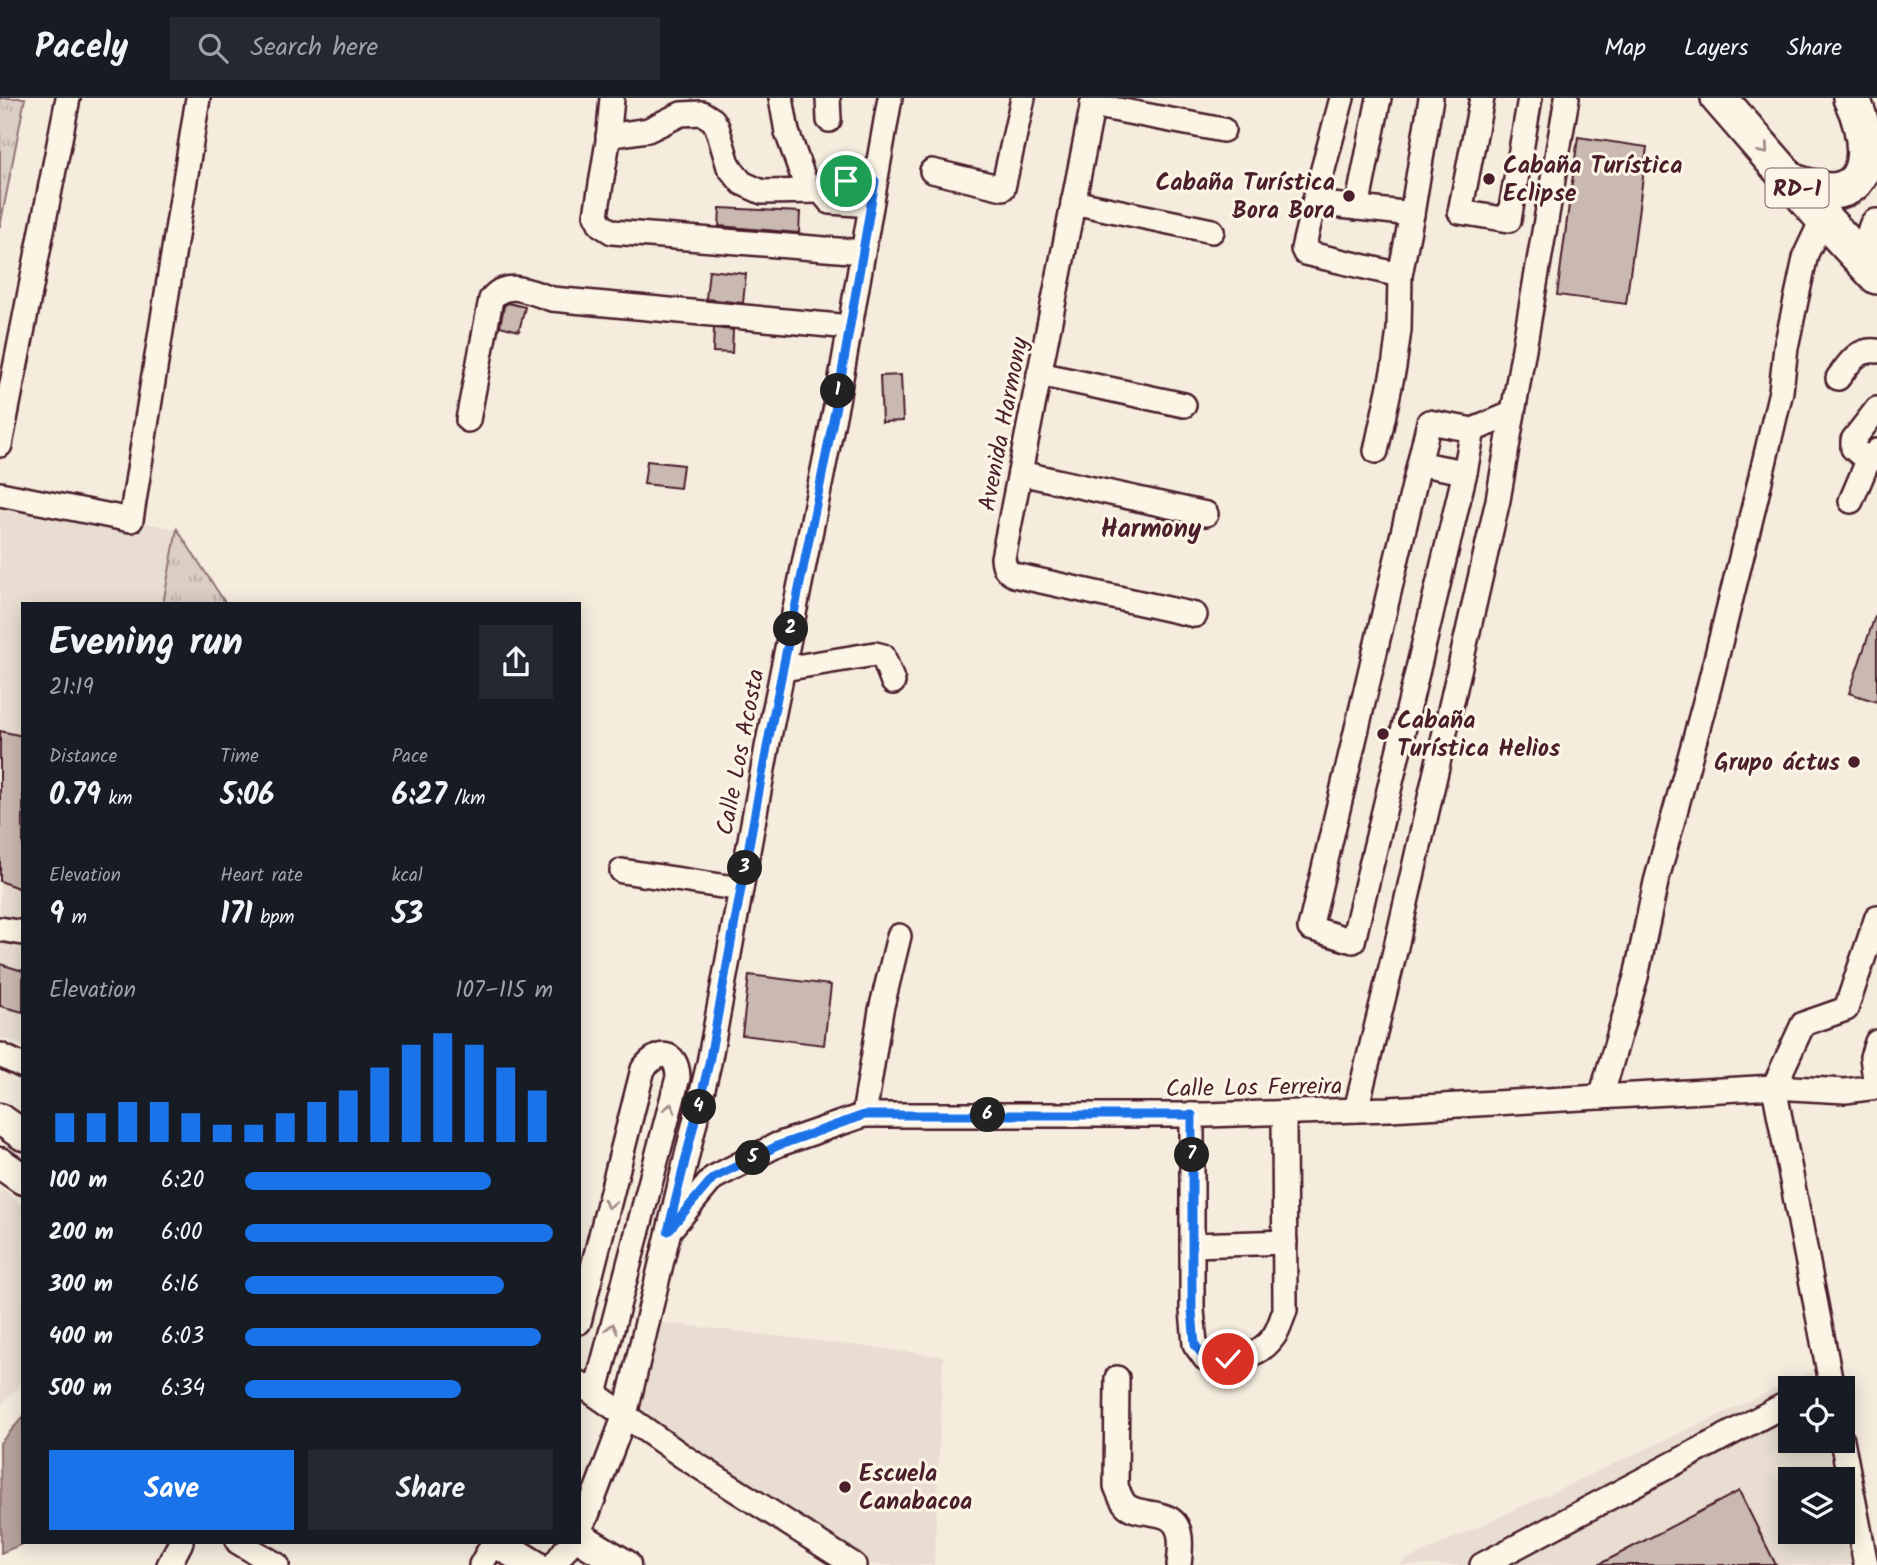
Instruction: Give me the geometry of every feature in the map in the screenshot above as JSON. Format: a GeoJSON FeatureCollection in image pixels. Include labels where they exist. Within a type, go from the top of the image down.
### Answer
{"type":"FeatureCollection","features":[{"type":"Feature","properties":{"kind":"highway","name":"RD-1"},"geometry":{"type":"LineString","coordinates":[[1720,98],[1823,218],[1877,276]]}},
{"type":"Feature","properties":{"kind":"highway"},"geometry":{"type":"LineString","coordinates":[[1792,182],[1829,191],[1859,183],[1868,170],[1870,154],[1867,134],[1853,98]]}},
{"type":"Feature","properties":{"kind":"highway"},"geometry":{"type":"LineString","coordinates":[[1853,98],[1877,124]]}},
{"type":"Feature","properties":{"kind":"highway"},"geometry":{"type":"LineString","coordinates":[[1877,227],[1872,242],[1877,269]]}},
{"type":"Feature","properties":{"kind":"main road"},"geometry":{"type":"LineString","coordinates":[[0,1119],[21,1134]]}},
{"type":"Feature","properties":{"kind":"main road"},"geometry":{"type":"LineString","coordinates":[[0,1163],[21,1178]]}},
{"type":"Feature","properties":{"kind":"main road"},"geometry":{"type":"LineString","coordinates":[[581,1538],[625,1565]]}},
{"type":"Feature","properties":{"kind":"main road"},"geometry":{"type":"LineString","coordinates":[[498,1544],[534,1565]]}},
{"type":"Feature","properties":{"kind":"street"},"geometry":{"type":"LineString","coordinates":[[0,446],[68,98]]}},
{"type":"Feature","properties":{"kind":"street"},"geometry":{"type":"LineString","coordinates":[[0,494],[131,520],[198,98]]}},
{"type":"Feature","properties":{"kind":"street"},"geometry":{"type":"LineString","coordinates":[[612,98],[596,215],[601,225],[612,232],[863,252]]}},
{"type":"Feature","properties":{"kind":"street"},"geometry":{"type":"LineString","coordinates":[[781,98],[787,132],[814,191],[830,202],[871,205]]}},
{"type":"Feature","properties":{"kind":"street","name":"Calle Los Acosta"},"geometry":{"type":"LineString","coordinates":[[581,1526],[625,1415],[709,1063],[850,327],[890,98]]}},
{"type":"Feature","properties":{"kind":"street"},"geometry":{"type":"LineString","coordinates":[[932,171],[1003,188],[1023,98]]}},
{"type":"Feature","properties":{"kind":"street"},"geometry":{"type":"LineString","coordinates":[[1342,98],[1303,249],[1305,253],[1400,275]]}},
{"type":"Feature","properties":{"kind":"street"},"geometry":{"type":"LineString","coordinates":[[1356,208],[1379,98]]}},
{"type":"Feature","properties":{"kind":"street"},"geometry":{"type":"LineString","coordinates":[[1376,451],[1394,367],[1399,330],[1400,275],[1431,98]]}},
{"type":"Feature","properties":{"kind":"street"},"geometry":{"type":"LineString","coordinates":[[1482,98],[1460,212],[1509,220],[1530,98]]}},
{"type":"Feature","properties":{"kind":"street"},"geometry":{"type":"LineString","coordinates":[[1356,1110],[1498,500],[1567,98]]}},
{"type":"Feature","properties":{"kind":"street"},"geometry":{"type":"LineString","coordinates":[[1093,102],[1223,130]]}},
{"type":"Feature","properties":{"kind":"street","name":"Avenida Harmony"},"geometry":{"type":"LineString","coordinates":[[1093,102],[1003,558],[1004,566],[1007,572],[1023,578],[1195,615]]}},
{"type":"Feature","properties":{"kind":"street"},"geometry":{"type":"LineString","coordinates":[[608,136],[648,130],[681,114],[707,114],[718,127],[729,167],[742,183],[762,192],[814,191],[832,183],[875,181]]}},
{"type":"Feature","properties":{"kind":"street"},"geometry":{"type":"LineString","coordinates":[[1073,202],[1212,231]]}},
{"type":"Feature","properties":{"kind":"street"},"geometry":{"type":"LineString","coordinates":[[1314,203],[1412,214]]}},
{"type":"Feature","properties":{"kind":"street"},"geometry":{"type":"LineString","coordinates":[[1601,1097],[1636,977],[1657,882],[1754,506],[1781,391],[1786,347],[1806,254],[1823,218]]}},
{"type":"Feature","properties":{"kind":"street"},"geometry":{"type":"LineString","coordinates":[[468,420],[491,299],[496,292],[504,288],[514,287],[552,299],[850,327]]}},
{"type":"Feature","properties":{"kind":"street"},"geometry":{"type":"LineString","coordinates":[[1838,377],[1858,354],[1867,349],[1877,351]]}},
{"type":"Feature","properties":{"kind":"street"},"geometry":{"type":"LineString","coordinates":[[1039,374],[1184,405]]}},
{"type":"Feature","properties":{"kind":"street"},"geometry":{"type":"LineString","coordinates":[[1851,501],[1872,456],[1853,448],[1853,440],[1877,409]]}},
{"type":"Feature","properties":{"kind":"street"},"geometry":{"type":"LineString","coordinates":[[1473,430],[1353,941],[1310,928],[1429,422],[1473,430],[1511,414]]}},
{"type":"Feature","properties":{"kind":"street"},"geometry":{"type":"LineString","coordinates":[[1420,464],[1465,472]]}},
{"type":"Feature","properties":{"kind":"street"},"geometry":{"type":"LineString","coordinates":[[1020,473],[1206,514]]}},
{"type":"Feature","properties":{"kind":"street"},"geometry":{"type":"LineString","coordinates":[[783,669],[875,654],[883,656],[893,682]]}},
{"type":"Feature","properties":{"kind":"street"},"geometry":{"type":"LineString","coordinates":[[622,871],[741,889]]}},
{"type":"Feature","properties":{"kind":"street"},"geometry":{"type":"LineString","coordinates":[[1825,1376],[1774,1087],[1803,1024],[1846,1009],[1877,917]]}},
{"type":"Feature","properties":{"kind":"street"},"geometry":{"type":"LineString","coordinates":[[0,929],[21,933]]}},
{"type":"Feature","properties":{"kind":"street"},"geometry":{"type":"LineString","coordinates":[[864,1115],[881,1010],[899,936]]}},
{"type":"Feature","properties":{"kind":"street"},"geometry":{"type":"LineString","coordinates":[[1876,1087],[1872,1057],[1877,1042]]}},
{"type":"Feature","properties":{"kind":"street"},"geometry":{"type":"LineString","coordinates":[[0,1055],[21,1065]]}},
{"type":"Feature","properties":{"kind":"street"},"geometry":{"type":"LineString","coordinates":[[581,1314],[643,1069],[650,1060],[666,1055],[674,1059],[678,1077],[587,1388],[684,1457],[854,1565]]}},
{"type":"Feature","properties":{"kind":"street","name":"Calle Los Ferreira"},"geometry":{"type":"LineString","coordinates":[[668,1231],[713,1178],[777,1146],[864,1115],[1284,1113],[1774,1087],[1845,1090],[1876,1087]]}},
{"type":"Feature","properties":{"kind":"street"},"geometry":{"type":"LineString","coordinates":[[1192,1115],[1195,1345],[1205,1358],[1228,1359],[1255,1354],[1274,1336],[1285,1310],[1284,1113]]}},
{"type":"Feature","properties":{"kind":"street"},"geometry":{"type":"LineString","coordinates":[[1192,1245],[1285,1242]]}},
{"type":"Feature","properties":{"kind":"street"},"geometry":{"type":"LineString","coordinates":[[1117,1378],[1116,1486],[1121,1499],[1128,1507],[1161,1514],[1174,1523],[1180,1535],[1179,1565]]}},
{"type":"Feature","properties":{"kind":"street"},"geometry":{"type":"LineString","coordinates":[[1482,1565],[1778,1408]]}},
{"type":"Feature","properties":{"kind":"street"},"geometry":{"type":"LineString","coordinates":[[1844,1453],[1866,1565]]}},
{"type":"Feature","properties":{"kind":"street"},"geometry":{"type":"LineString","coordinates":[[169,1565],[180,1544]]}},
{"type":"Feature","properties":{"kind":"street"},"geometry":{"type":"LineString","coordinates":[[241,1544],[277,1565]]}},
{"type":"Feature","properties":{"kind":"street"},"geometry":{"type":"LineString","coordinates":[[481,1565],[494,1544]]}},
{"type":"Feature","properties":{"kind":"street"},"geometry":{"type":"LineString","coordinates":[[554,1565],[570,1544]]}},
{"type":"Feature","properties":{"kind":"shaded area"},"geometry":{"type":"Polygon","coordinates":[[[0,494],[177,529],[163,602],[21,602],[21,1044],[0,1037],[0,494]]]}},
{"type":"Feature","properties":{"kind":"shaded area"},"geometry":{"type":"Polygon","coordinates":[[[0,1187],[21,1204],[21,1384],[0,1407],[0,1187]]]}},
{"type":"Feature","properties":{"kind":"shaded area","name":"Escuela Canabacoa"},"geometry":{"type":"Polygon","coordinates":[[[657,1322],[943,1356],[934,1565],[873,1565],[635,1408],[657,1322]]]}},
{"type":"Feature","properties":{"kind":"shaded area"},"geometry":{"type":"Polygon","coordinates":[[[1778,1388],[1778,1453],[1829,1453],[1832,1467],[1778,1467],[1778,1544],[1848,1544],[1852,1565],[1401,1565],[1402,1562],[1778,1388]]]}},
{"type":"Feature","properties":{"kind":"shaded area"},"geometry":{"type":"Polygon","coordinates":[[[21,1419],[22,1544],[1,1553],[0,1443],[21,1419]]]}},
{"type":"Feature","properties":{"kind":"green space"},"geometry":{"type":"Polygon","coordinates":[[[0,98],[25,98],[0,227],[0,98]]]}},
{"type":"Feature","properties":{"kind":"green space"},"geometry":{"type":"Polygon","coordinates":[[[177,529],[225,602],[163,602],[177,529]]]}},
{"type":"Feature","properties":{"kind":"building"},"geometry":{"type":"Polygon","coordinates":[[[1578,137],[1647,147],[1626,304],[1557,295],[1578,137]]]}},
{"type":"Feature","properties":{"kind":"building"},"geometry":{"type":"Polygon","coordinates":[[[720,208],[800,212],[799,233],[719,226],[720,208]]]}},
{"type":"Feature","properties":{"kind":"building"},"geometry":{"type":"Polygon","coordinates":[[[709,270],[746,274],[743,303],[706,299],[709,270]]]}},
{"type":"Feature","properties":{"kind":"building"},"geometry":{"type":"Polygon","coordinates":[[[508,303],[525,307],[519,331],[500,326],[504,306],[508,303]]]}},
{"type":"Feature","properties":{"kind":"building"},"geometry":{"type":"Polygon","coordinates":[[[714,328],[733,330],[732,353],[713,352],[714,328]]]}},
{"type":"Feature","properties":{"kind":"building"},"geometry":{"type":"Polygon","coordinates":[[[901,375],[903,421],[882,422],[880,376],[901,375]]]}},
{"type":"Feature","properties":{"kind":"building"},"geometry":{"type":"Polygon","coordinates":[[[647,461],[683,465],[680,488],[644,484],[647,461]]]}},
{"type":"Feature","properties":{"kind":"building"},"geometry":{"type":"Polygon","coordinates":[[[1877,616],[1877,702],[1849,693],[1877,616]]]}},
{"type":"Feature","properties":{"kind":"building"},"geometry":{"type":"Polygon","coordinates":[[[0,731],[21,736],[21,889],[0,881],[0,731]]]}},
{"type":"Feature","properties":{"kind":"building"},"geometry":{"type":"Polygon","coordinates":[[[0,964],[21,970],[21,1011],[0,1006],[0,964]]]}},
{"type":"Feature","properties":{"kind":"building"},"geometry":{"type":"Polygon","coordinates":[[[749,975],[831,985],[824,1045],[742,1035],[749,975]]]}},
{"type":"Feature","properties":{"kind":"building"},"geometry":{"type":"Polygon","coordinates":[[[1739,1491],[1776,1565],[1598,1565],[1739,1491]]]}},
{"type":"Feature","properties":{"kind":"place","name":"Cabaña Turística Eclipse"},"geometry":{"type":"Point","coordinates":[1489,179]}},
{"type":"Feature","properties":{"kind":"place","name":"Cabaña Turística Bora Bora"},"geometry":{"type":"Point","coordinates":[1349,196]}},
{"type":"Feature","properties":{"kind":"place","name":"Cabaña Turística Helios"},"geometry":{"type":"Point","coordinates":[1383,734]}},
{"type":"Feature","properties":{"kind":"place","name":"Grupo áctus"},"geometry":{"type":"Point","coordinates":[1854,762]}},
{"type":"Feature","properties":{"kind":"place","name":"Escuela Canabacoa"},"geometry":{"type":"Point","coordinates":[845,1487]}},
{"type":"Feature","properties":{"kind":"district","name":"Harmony"},"geometry":{"type":"Point","coordinates":[1151,528]}},
{"type":"Feature","properties":{"kind":"route"},"geometry":{"type":"LineString","coordinates":[[846,181],[875,181],[837,401],[768,742],[709,1063],[668,1231],[713,1178],[777,1146],[864,1115],[1192,1115],[1192,1310],[1195,1345],[1205,1358],[1228,1359]]}}]}
